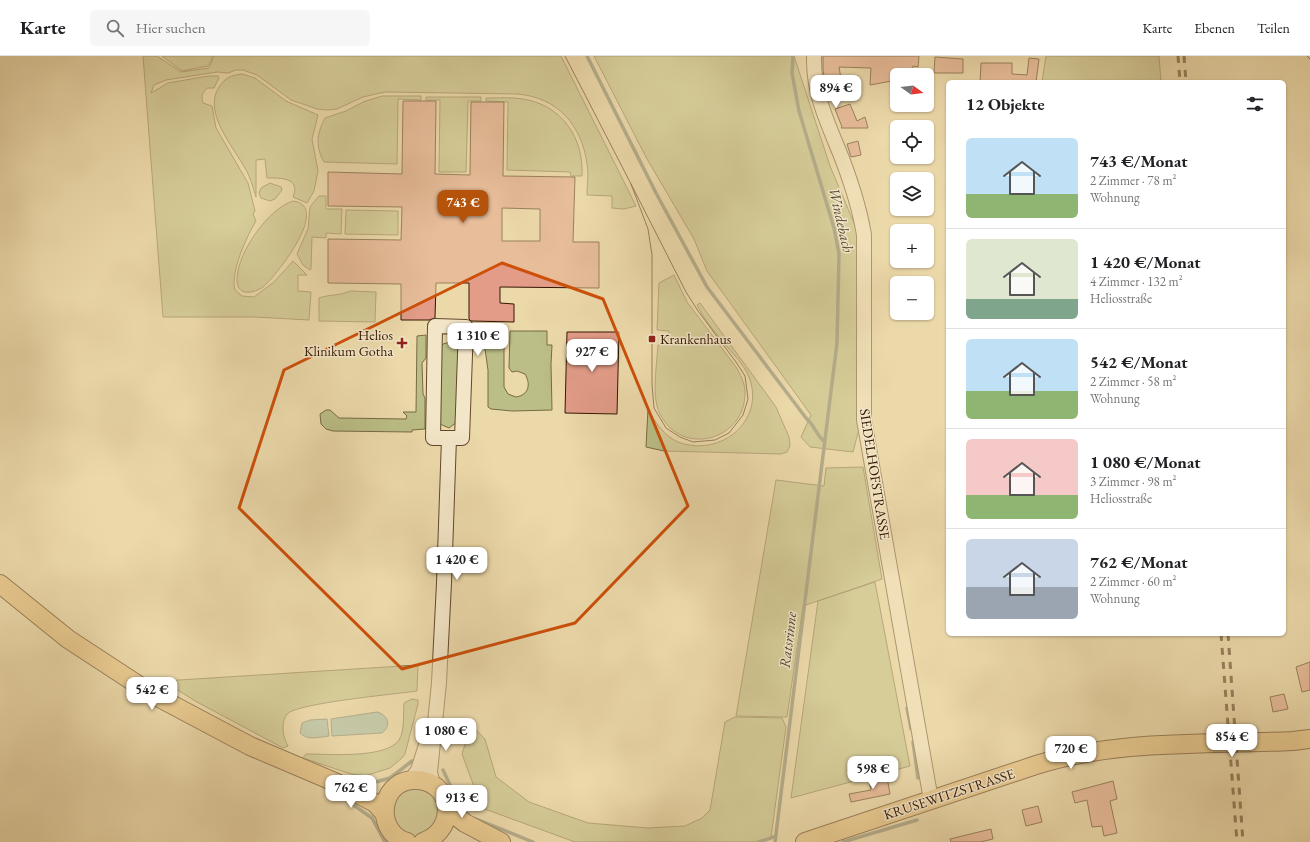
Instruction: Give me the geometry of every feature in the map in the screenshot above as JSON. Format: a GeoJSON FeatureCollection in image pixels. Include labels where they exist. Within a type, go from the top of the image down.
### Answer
{"type":"FeatureCollection","features":[{"type":"Feature","properties":{"kind":"main road"},"geometry":{"type":"LineString","coordinates":[[0,584],[68,639],[152,694],[250,746],[337,783],[375,804],[384,813]]}},
{"type":"Feature","properties":{"kind":"main road","name":"KRUSEWITZSTRASSE"},"geometry":{"type":"LineString","coordinates":[[804,842],[1054,759],[1097,750],[1310,739]]}},
{"type":"Feature","properties":{"kind":"main road"},"geometry":{"type":"LineString","coordinates":[[401,841],[390,831],[385,821],[385,801],[396,786],[411,780],[421,780],[433,785],[443,796],[447,809],[446,822],[431,838]]}},
{"type":"Feature","properties":{"kind":"main road"},"geometry":{"type":"LineString","coordinates":[[337,783],[379,792],[391,792]]}},
{"type":"Feature","properties":{"kind":"main road"},"geometry":{"type":"LineString","coordinates":[[447,809],[465,824],[496,840]]}},
{"type":"Feature","properties":{"kind":"main road"},"geometry":{"type":"LineString","coordinates":[[431,838],[461,834],[496,840]]}},
{"type":"Feature","properties":{"kind":"street","name":"SIEDELHOFSTRASSE"},"geometry":{"type":"LineString","coordinates":[[814,56],[814,73],[821,107],[844,163],[859,211],[863,230],[864,420],[931,800]]}},
{"type":"Feature","properties":{"kind":"street"},"geometry":{"type":"LineString","coordinates":[[433,785],[430,772],[439,683],[444,583],[455,438],[466,327],[435,326],[433,438],[455,438]]}},
{"type":"Feature","properties":{"kind":"street"},"geometry":{"type":"LineString","coordinates":[[411,780],[418,770],[434,722]]}},
{"type":"Feature","properties":{"kind":"highlighted area"},"geometry":{"type":"Polygon","coordinates":[[[502,263],[603,299],[688,506],[575,623],[402,669],[239,508],[284,370],[502,263]]]}},
{"type":"Feature","properties":{"kind":"green space"},"geometry":{"type":"Polygon","coordinates":[[[143,56],[157,56],[181,72],[209,68],[214,56],[561,56],[636,206],[624,209],[612,208],[612,196],[587,195],[587,164],[580,137],[565,116],[555,107],[531,96],[517,94],[385,92],[363,97],[337,109],[327,110],[317,109],[291,100],[257,75],[243,70],[236,70],[228,73],[217,72],[166,80],[154,85],[151,93],[168,83],[208,76],[218,76],[219,78],[214,88],[207,88],[204,91],[202,95],[203,103],[212,106],[216,128],[248,183],[255,211],[253,214],[256,221],[240,254],[235,274],[235,290],[242,296],[254,297],[274,282],[293,261],[307,275],[298,275],[298,291],[311,292],[309,320],[255,317],[163,317],[143,56]]]}},
{"type":"Feature","properties":{"kind":"green space"},"geometry":{"type":"Polygon","coordinates":[[[162,56],[213,56],[208,66],[182,71],[162,56]]]}},
{"type":"Feature","properties":{"kind":"green space"},"geometry":{"type":"Polygon","coordinates":[[[594,56],[794,56],[830,166],[859,235],[859,429],[853,452],[810,447],[801,437],[811,415],[707,271],[694,239],[647,159],[594,56]]]}},
{"type":"Feature","properties":{"kind":"green space"},"geometry":{"type":"Polygon","coordinates":[[[1046,56],[1159,56],[1161,80],[1042,80],[1046,56]]]}},
{"type":"Feature","properties":{"kind":"green space"},"geometry":{"type":"Polygon","coordinates":[[[242,74],[255,78],[286,101],[318,115],[312,139],[318,171],[314,191],[307,203],[293,197],[295,190],[292,182],[278,178],[267,178],[265,159],[256,160],[256,197],[249,176],[224,133],[218,121],[215,109],[215,98],[219,87],[231,76],[242,74]]]}},
{"type":"Feature","properties":{"kind":"green space"},"geometry":{"type":"Polygon","coordinates":[[[382,96],[421,96],[421,100],[398,99],[397,164],[324,162],[319,150],[318,140],[320,129],[325,118],[346,111],[363,102],[382,96]]]}},
{"type":"Feature","properties":{"kind":"green space"},"geometry":{"type":"Polygon","coordinates":[[[426,97],[481,97],[481,101],[468,101],[466,172],[439,172],[440,100],[426,100],[426,97]]]}},
{"type":"Feature","properties":{"kind":"green space"},"geometry":{"type":"Polygon","coordinates":[[[486,98],[523,99],[537,102],[549,108],[559,116],[568,126],[579,149],[582,162],[582,176],[571,176],[570,172],[507,170],[508,102],[486,101],[486,98]]]}},
{"type":"Feature","properties":{"kind":"green space"},"geometry":{"type":"Polygon","coordinates":[[[270,183],[281,187],[282,190],[275,199],[270,201],[261,198],[259,193],[261,188],[270,183]]]}},
{"type":"Feature","properties":{"kind":"green space"},"geometry":{"type":"Polygon","coordinates":[[[319,196],[326,196],[326,209],[342,209],[341,234],[326,233],[326,238],[312,237],[310,270],[303,265],[297,254],[308,229],[310,207],[319,196]]]}},
{"type":"Feature","properties":{"kind":"green space"},"geometry":{"type":"Polygon","coordinates":[[[293,201],[303,206],[307,215],[304,228],[298,242],[279,270],[263,287],[251,292],[243,292],[238,286],[238,270],[248,246],[255,234],[274,213],[293,201]]]}},
{"type":"Feature","properties":{"kind":"green space"},"geometry":{"type":"Polygon","coordinates":[[[346,210],[398,211],[398,235],[345,234],[346,210]]]}},
{"type":"Feature","properties":{"kind":"green space"},"geometry":{"type":"Polygon","coordinates":[[[674,275],[687,302],[736,367],[744,385],[745,392],[743,409],[735,422],[724,432],[711,438],[697,439],[683,436],[670,428],[657,407],[655,380],[658,345],[669,345],[669,331],[657,330],[659,283],[674,275]]]}},
{"type":"Feature","properties":{"kind":"green space"},"geometry":{"type":"Polygon","coordinates":[[[350,291],[376,292],[375,322],[319,321],[319,298],[350,291]]]}},
{"type":"Feature","properties":{"kind":"green space"},"geometry":{"type":"Polygon","coordinates":[[[700,303],[776,407],[789,437],[790,446],[787,452],[781,454],[664,451],[646,447],[648,409],[657,424],[668,436],[678,442],[694,446],[709,445],[723,440],[736,432],[745,421],[751,408],[753,393],[747,372],[706,320],[697,305],[700,303]]]}},
{"type":"Feature","properties":{"kind":"green space"},"geometry":{"type":"Polygon","coordinates":[[[484,330],[492,334],[504,333],[504,387],[508,394],[516,397],[524,394],[528,388],[528,382],[525,374],[517,371],[512,372],[509,368],[510,331],[547,331],[547,345],[552,345],[552,410],[512,411],[491,409],[488,407],[488,370],[485,349],[481,347],[473,348],[473,337],[483,336],[484,330]]]}},
{"type":"Feature","properties":{"kind":"green space"},"geometry":{"type":"Polygon","coordinates":[[[426,335],[426,358],[422,363],[423,394],[425,398],[425,429],[412,430],[412,432],[333,431],[326,429],[321,424],[320,414],[326,410],[330,410],[339,418],[406,419],[407,416],[403,412],[416,412],[417,336],[426,335]]]}},
{"type":"Feature","properties":{"kind":"green space"},"geometry":{"type":"Polygon","coordinates":[[[450,342],[459,348],[457,422],[449,428],[440,424],[440,347],[443,344],[450,342]]]}},
{"type":"Feature","properties":{"kind":"green space"},"geometry":{"type":"Polygon","coordinates":[[[863,467],[882,579],[803,606],[787,717],[736,716],[776,480],[824,486],[826,468],[863,467]]]}},
{"type":"Feature","properties":{"kind":"green space"},"geometry":{"type":"Polygon","coordinates":[[[875,582],[910,766],[791,798],[818,601],[875,582]]]}},
{"type":"Feature","properties":{"kind":"green space"},"geometry":{"type":"Polygon","coordinates":[[[418,665],[417,691],[309,706],[287,714],[283,730],[288,746],[283,748],[197,702],[163,681],[418,665]]]}},
{"type":"Feature","properties":{"kind":"green space"},"geometry":{"type":"Polygon","coordinates":[[[412,699],[418,700],[418,704],[405,754],[390,768],[365,776],[351,774],[303,758],[306,754],[342,755],[370,753],[392,746],[401,736],[404,703],[412,699]]]}},
{"type":"Feature","properties":{"kind":"green space"},"geometry":{"type":"Polygon","coordinates":[[[735,717],[782,718],[786,727],[771,837],[754,842],[575,842],[482,808],[462,754],[469,732],[476,730],[485,739],[496,777],[529,802],[588,823],[648,828],[685,826],[702,818],[710,810],[725,722],[735,717]]]}},
{"type":"Feature","properties":{"kind":"green space"},"geometry":{"type":"Polygon","coordinates":[[[428,786],[443,814],[425,837],[412,839],[393,828],[389,801],[398,789],[428,786]]]}},
{"type":"Feature","properties":{"kind":"shaded area"},"geometry":{"type":"Polygon","coordinates":[[[377,712],[384,715],[388,724],[382,733],[332,736],[331,719],[377,712]]]}},
{"type":"Feature","properties":{"kind":"shaded area"},"geometry":{"type":"Polygon","coordinates":[[[327,719],[329,736],[310,738],[300,733],[302,723],[310,720],[327,719]]]}},
{"type":"Feature","properties":{"kind":"building"},"geometry":{"type":"Polygon","coordinates":[[[823,56],[919,56],[918,67],[890,68],[890,81],[870,85],[871,68],[839,67],[843,90],[827,93],[823,70],[823,56]]]}},
{"type":"Feature","properties":{"kind":"building"},"geometry":{"type":"Polygon","coordinates":[[[935,57],[963,59],[963,73],[934,73],[935,57]]]}},
{"type":"Feature","properties":{"kind":"building"},"geometry":{"type":"Polygon","coordinates":[[[1029,58],[1039,59],[1036,80],[980,80],[981,63],[1012,63],[1012,74],[1027,75],[1029,58]]]}},
{"type":"Feature","properties":{"kind":"building"},"geometry":{"type":"Polygon","coordinates":[[[403,101],[436,101],[435,174],[470,175],[471,102],[504,102],[503,176],[575,177],[573,242],[599,242],[599,288],[500,287],[500,303],[514,304],[514,322],[471,321],[469,319],[469,283],[436,283],[435,318],[429,320],[401,320],[401,284],[328,283],[328,239],[401,240],[402,207],[328,206],[328,172],[402,174],[403,101]],[[502,208],[502,241],[540,241],[540,209],[502,208]]]}},
{"type":"Feature","properties":{"kind":"building"},"geometry":{"type":"Polygon","coordinates":[[[850,104],[857,121],[865,117],[868,128],[841,128],[842,127],[835,109],[850,104]]]}},
{"type":"Feature","properties":{"kind":"building"},"geometry":{"type":"Polygon","coordinates":[[[858,141],[861,155],[851,157],[847,144],[858,141]]]}},
{"type":"Feature","properties":{"kind":"building"},"geometry":{"type":"Polygon","coordinates":[[[567,332],[619,332],[617,414],[565,413],[567,332]]]}},
{"type":"Feature","properties":{"kind":"building"},"geometry":{"type":"Polygon","coordinates":[[[1310,662],[1310,690],[1302,692],[1296,667],[1310,662]]]}},
{"type":"Feature","properties":{"kind":"building"},"geometry":{"type":"Polygon","coordinates":[[[1284,694],[1288,709],[1273,712],[1270,697],[1284,694]]]}},
{"type":"Feature","properties":{"kind":"building"},"geometry":{"type":"Polygon","coordinates":[[[887,777],[890,794],[851,802],[849,794],[871,790],[869,781],[887,777]]]}},
{"type":"Feature","properties":{"kind":"building"},"geometry":{"type":"Polygon","coordinates":[[[1113,781],[1117,799],[1110,801],[1117,833],[1104,836],[1102,826],[1092,827],[1087,800],[1075,803],[1072,792],[1113,781]]]}},
{"type":"Feature","properties":{"kind":"building"},"geometry":{"type":"Polygon","coordinates":[[[1038,806],[1042,822],[1026,826],[1022,810],[1038,806]]]}},
{"type":"Feature","properties":{"kind":"building"},"geometry":{"type":"Polygon","coordinates":[[[991,829],[993,839],[980,842],[951,842],[950,839],[991,829]]]}},
{"type":"Feature","properties":{"kind":"waterway"},"geometry":{"type":"LineString","coordinates":[[587,56],[656,193],[707,287],[824,441]]}},
{"type":"Feature","properties":{"kind":"waterway","name":"Ratsrinne"},"geometry":{"type":"LineString","coordinates":[[775,842],[837,343],[839,254],[834,228],[799,111],[792,73],[793,56]]}},
{"type":"Feature","properties":{"kind":"waterway"},"geometry":{"type":"LineString","coordinates":[[907,708],[911,729]]}},
{"type":"Feature","properties":{"kind":"waterway"},"geometry":{"type":"LineString","coordinates":[[913,742],[918,778]]}},
{"type":"Feature","properties":{"kind":"waterway"},"geometry":{"type":"LineString","coordinates":[[360,776],[376,782],[390,778],[412,761]]}},
{"type":"Feature","properties":{"kind":"waterway"},"geometry":{"type":"LineString","coordinates":[[443,770],[462,810]]}},
{"type":"Feature","properties":{"kind":"waterway"},"geometry":{"type":"LineString","coordinates":[[355,806],[372,818],[385,842]]}},
{"type":"Feature","properties":{"kind":"waterway"},"geometry":{"type":"LineString","coordinates":[[476,819],[533,842]]}},
{"type":"Feature","properties":{"kind":"waterway"},"geometry":{"type":"LineString","coordinates":[[843,842],[917,820]]}},
{"type":"Feature","properties":{"kind":"waterway"},"geometry":{"type":"LineString","coordinates":[[760,842],[776,836]]}},
{"type":"Feature","properties":{"kind":"tram line"},"geometry":{"type":"LineString","coordinates":[[565,56],[631,184],[686,292],[745,376],[748,399],[743,415],[729,433],[715,440],[693,442],[680,437],[666,428],[654,408],[652,385],[652,255],[648,229],[631,184]]}},
{"type":"Feature","properties":{"kind":"tram line"},"geometry":{"type":"LineString","coordinates":[[1307,56],[1310,59]]}},
{"type":"Feature","properties":{"kind":"railway"},"geometry":{"type":"LineString","coordinates":[[1178,56],[1180,80]]}},
{"type":"Feature","properties":{"kind":"railway"},"geometry":{"type":"LineString","coordinates":[[1184,56],[1186,80]]}},
{"type":"Feature","properties":{"kind":"railway"},"geometry":{"type":"LineString","coordinates":[[1221,636],[1237,842]]}},
{"type":"Feature","properties":{"kind":"railway"},"geometry":{"type":"LineString","coordinates":[[1228,636],[1243,842]]}},
{"type":"Feature","properties":{"kind":"place","name":"Krankenhaus"},"geometry":{"type":"Point","coordinates":[652,339]}},
{"type":"Feature","properties":{"kind":"place","name":"Helios Klinikum Gotha"},"geometry":{"type":"Point","coordinates":[402,343]}},
{"type":"Feature","properties":{"kind":"water label","name":"Windebach"},"geometry":{"type":"Point","coordinates":[841,220]}}]}
